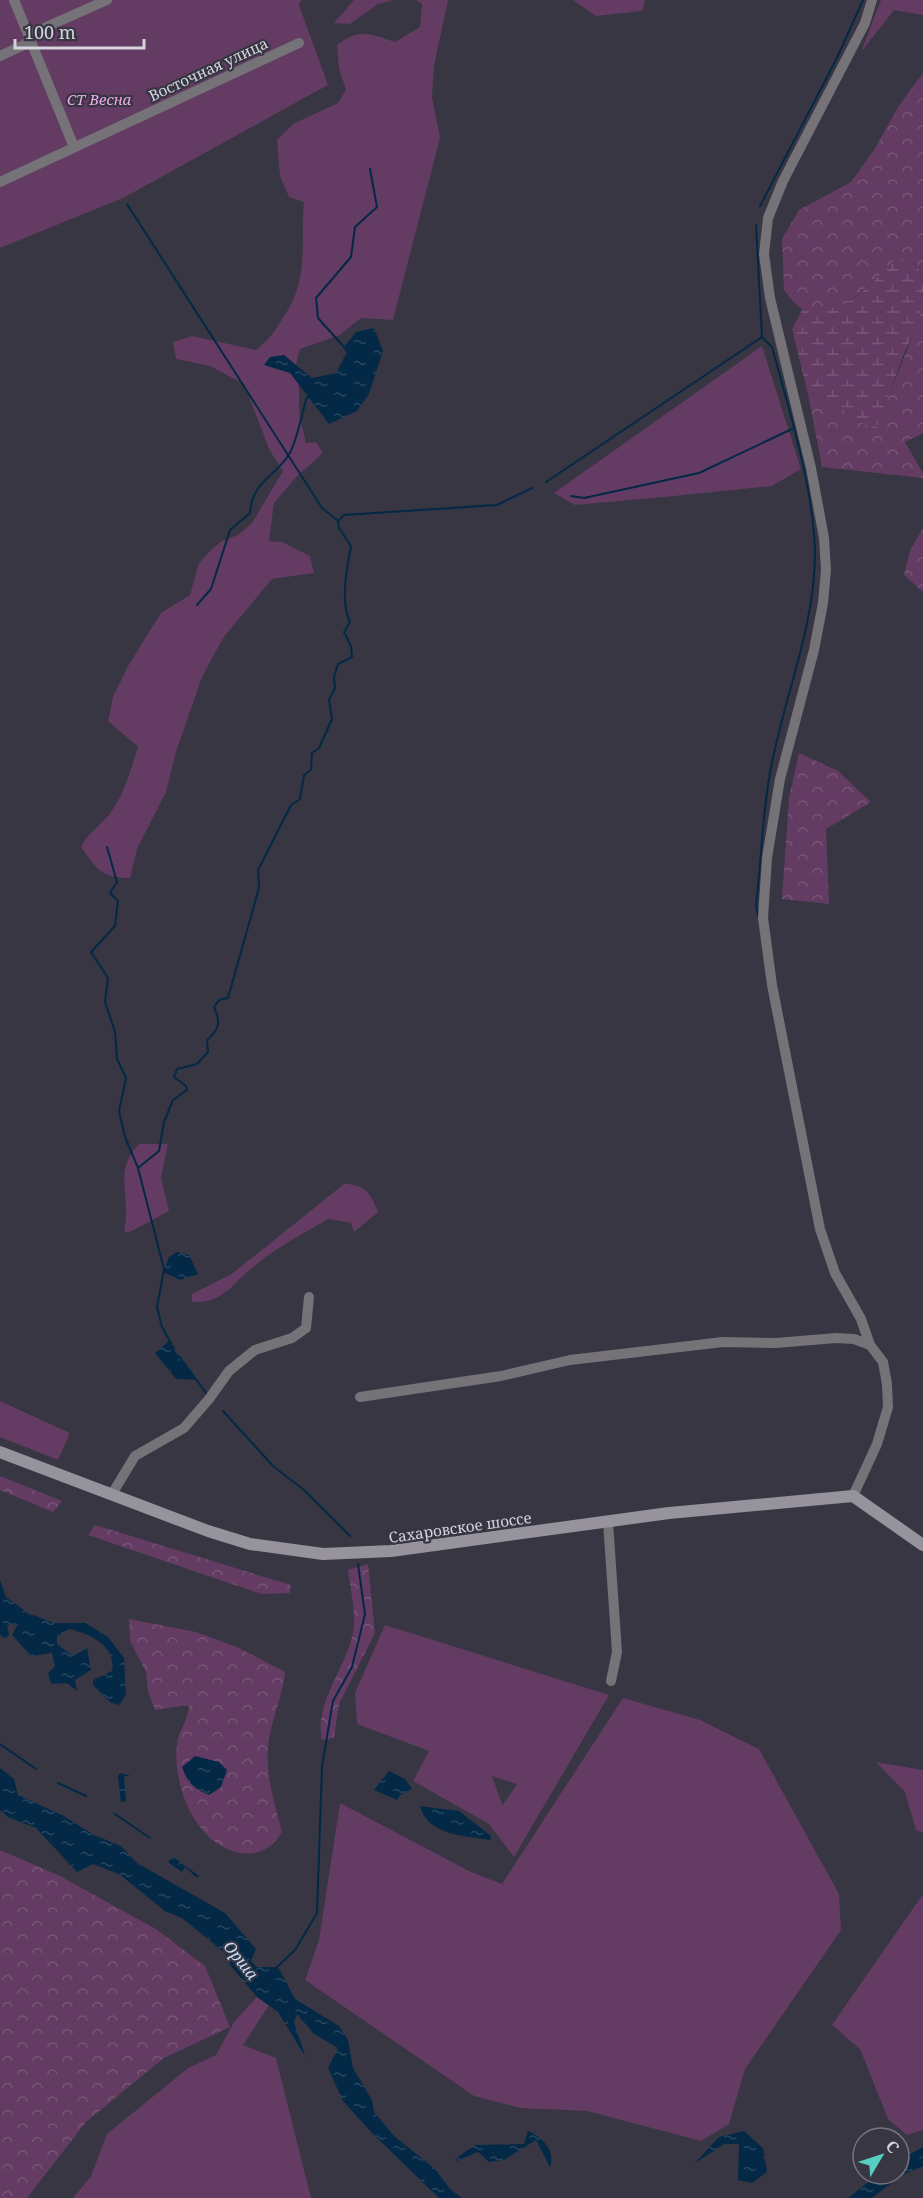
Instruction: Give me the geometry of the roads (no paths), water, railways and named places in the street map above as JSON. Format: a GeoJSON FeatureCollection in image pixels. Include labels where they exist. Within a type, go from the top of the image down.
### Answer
{"type":"FeatureCollection","features":[{"type":"Feature","properties":{"kind":"main road","name":"Сахаровское шоссе"},"geometry":{"type":"LineString","coordinates":[[0,1452],[236,1540],[279,1550],[323,1554],[391,1551],[748,1505],[853,1496]]}},
{"type":"Feature","properties":{"kind":"main road"},"geometry":{"type":"LineString","coordinates":[[853,1496],[923,1545]]}},
{"type":"Feature","properties":{"kind":"street"},"geometry":{"type":"LineString","coordinates":[[14,0],[74,147]]}},
{"type":"Feature","properties":{"kind":"street"},"geometry":{"type":"LineString","coordinates":[[0,56],[24,45],[35,32],[107,0]]}},
{"type":"Feature","properties":{"kind":"street"},"geometry":{"type":"LineString","coordinates":[[853,1496],[877,1444],[888,1407],[883,1362],[870,1345],[861,1319],[834,1273],[820,1229],[772,985],[763,918],[767,858],[780,779],[814,650],[824,603],[826,570],[824,538],[811,468],[765,269],[768,218],[783,181],[865,23],[872,0]]}},
{"type":"Feature","properties":{"kind":"street","name":"Восточная улица"},"geometry":{"type":"LineString","coordinates":[[0,182],[299,43]]}},
{"type":"Feature","properties":{"kind":"street"},"geometry":{"type":"LineString","coordinates":[[112,1494],[135,1456],[184,1428],[229,1371],[255,1350],[292,1338],[306,1328],[309,1297]]}},
{"type":"Feature","properties":{"kind":"street"},"geometry":{"type":"LineString","coordinates":[[360,1397],[501,1376],[570,1360],[723,1342],[776,1343],[836,1338],[854,1339],[870,1345]]}},
{"type":"Feature","properties":{"kind":"street"},"geometry":{"type":"LineString","coordinates":[[608,1522],[617,1652],[611,1681]]}},
{"type":"Feature","properties":{"kind":"water"},"geometry":{"type":"Polygon","coordinates":[[[374,328],[383,351],[369,394],[357,411],[329,424],[290,373],[264,365],[270,357],[284,355],[312,378],[336,373],[346,354],[344,347],[356,332],[374,328]]]}},
{"type":"Feature","properties":{"kind":"water"},"geometry":{"type":"Polygon","coordinates":[[[177,1252],[189,1255],[198,1274],[180,1280],[163,1272],[169,1257],[177,1252]]]}},
{"type":"Feature","properties":{"kind":"water"},"geometry":{"type":"Polygon","coordinates":[[[169,1341],[196,1380],[176,1379],[155,1353],[169,1341]]]}},
{"type":"Feature","properties":{"kind":"water"},"geometry":{"type":"Polygon","coordinates":[[[0,1580],[6,1597],[28,1613],[54,1623],[86,1623],[108,1637],[124,1658],[126,1695],[119,1705],[110,1702],[93,1685],[93,1680],[112,1671],[112,1662],[106,1648],[93,1637],[69,1629],[57,1636],[57,1644],[73,1656],[87,1648],[91,1670],[75,1680],[77,1691],[67,1683],[51,1684],[48,1673],[55,1666],[52,1653],[31,1656],[12,1635],[18,1624],[7,1625],[9,1636],[3,1638],[0,1634],[0,1580]]]}},
{"type":"Feature","properties":{"kind":"water"},"geometry":{"type":"Polygon","coordinates":[[[195,1756],[219,1762],[227,1770],[221,1787],[209,1795],[192,1784],[182,1767],[195,1756]]]}},
{"type":"Feature","properties":{"kind":"water","name":"Орша"},"geometry":{"type":"Polygon","coordinates":[[[0,1768],[14,1779],[18,1795],[62,1815],[94,1835],[121,1846],[137,1863],[225,1913],[256,1949],[251,1961],[256,1967],[278,1967],[295,1999],[339,2026],[348,2040],[353,2068],[372,2100],[374,2112],[394,2136],[434,2168],[451,2190],[462,2198],[439,2198],[374,2135],[343,2101],[328,2068],[338,2048],[314,2034],[297,2014],[294,2022],[306,2058],[278,2012],[257,1997],[230,1965],[225,1953],[182,1918],[165,1911],[119,1874],[93,1864],[77,1872],[36,1828],[8,1817],[0,1810],[0,1768]]]}},
{"type":"Feature","properties":{"kind":"water"},"geometry":{"type":"Polygon","coordinates":[[[389,1771],[405,1779],[412,1789],[401,1794],[397,1800],[374,1790],[389,1771]]]}},
{"type":"Feature","properties":{"kind":"water"},"geometry":{"type":"Polygon","coordinates":[[[120,1773],[131,1776],[124,1776],[126,1801],[121,1802],[118,1776],[120,1773]]]}},
{"type":"Feature","properties":{"kind":"water"},"geometry":{"type":"Polygon","coordinates":[[[420,1806],[459,1811],[491,1836],[490,1840],[459,1835],[439,1828],[430,1823],[420,1806]]]}},
{"type":"Feature","properties":{"kind":"water"},"geometry":{"type":"Polygon","coordinates":[[[175,1858],[199,1876],[197,1878],[185,1867],[182,1872],[169,1863],[169,1860],[175,1858]]]}},
{"type":"Feature","properties":{"kind":"water"},"geometry":{"type":"Polygon","coordinates":[[[528,2131],[546,2145],[551,2155],[550,2167],[536,2140],[504,2160],[489,2162],[478,2152],[457,2161],[455,2159],[475,2145],[524,2144],[528,2131]]]}},
{"type":"Feature","properties":{"kind":"water"},"geometry":{"type":"Polygon","coordinates":[[[744,2131],[763,2148],[767,2172],[752,2183],[738,2180],[739,2144],[724,2144],[694,2164],[719,2137],[744,2131]]]}},
{"type":"Feature","properties":{"kind":"water"},"geometry":{"type":"Polygon","coordinates":[[[923,2147],[923,2166],[911,2171],[911,2154],[923,2147]]]}},
{"type":"Feature","properties":{"kind":"water"},"geometry":{"type":"Polygon","coordinates":[[[864,2186],[888,2186],[872,2198],[848,2198],[864,2186]]]}},
{"type":"Feature","properties":{"kind":"waterway"},"geometry":{"type":"LineString","coordinates":[[760,206],[837,58],[863,0]]}},
{"type":"Feature","properties":{"kind":"waterway"},"geometry":{"type":"LineString","coordinates":[[344,347],[318,318],[316,298],[351,257],[355,227],[377,207],[370,169]]}},
{"type":"Feature","properties":{"kind":"waterway"},"geometry":{"type":"LineString","coordinates":[[127,204],[322,508],[338,521],[339,528],[351,546],[345,595],[345,605],[350,622],[344,632],[351,646],[352,657],[338,664],[334,677],[335,688],[329,700],[332,719],[319,748],[312,753],[311,770],[304,775],[300,799],[291,805],[258,870],[259,888],[228,998],[219,1000],[214,1007],[218,1025],[207,1040],[208,1052],[197,1064],[177,1069],[174,1077],[186,1086],[187,1090],[173,1100],[164,1122],[159,1151],[138,1168],[164,1269],[157,1307],[162,1327],[174,1349]]}},
{"type":"Feature","properties":{"kind":"waterway"},"geometry":{"type":"LineString","coordinates":[[756,225],[762,337],[772,347],[800,451],[811,505],[815,556],[809,613],[769,779],[756,905],[758,916]]}},
{"type":"Feature","properties":{"kind":"waterway"},"geometry":{"type":"LineString","coordinates":[[546,482],[762,337]]}},
{"type":"Feature","properties":{"kind":"waterway"},"geometry":{"type":"LineString","coordinates":[[197,605],[211,589],[230,530],[250,513],[259,487],[288,456],[297,436],[309,396]]}},
{"type":"Feature","properties":{"kind":"waterway"},"geometry":{"type":"LineString","coordinates":[[571,496],[584,498],[699,473],[792,429]]}},
{"type":"Feature","properties":{"kind":"waterway"},"geometry":{"type":"LineString","coordinates":[[338,521],[344,515],[497,505],[532,488]]}},
{"type":"Feature","properties":{"kind":"waterway"},"geometry":{"type":"LineString","coordinates":[[107,847],[117,882],[110,893],[118,901],[115,926],[91,952],[108,978],[105,1002],[115,1032],[117,1059],[126,1078],[119,1111],[125,1137],[138,1168]]}},
{"type":"Feature","properties":{"kind":"waterway"},"geometry":{"type":"LineString","coordinates":[[179,1356],[206,1393]]}},
{"type":"Feature","properties":{"kind":"waterway"},"geometry":{"type":"LineString","coordinates":[[223,1411],[273,1466],[304,1490],[350,1536]]}},
{"type":"Feature","properties":{"kind":"waterway"},"geometry":{"type":"LineString","coordinates":[[276,1968],[295,1950],[317,1913],[322,1766],[333,1701],[352,1667],[365,1614],[358,1564]]}},
{"type":"Feature","properties":{"kind":"waterway"},"geometry":{"type":"LineString","coordinates":[[0,1744],[36,1769]]}},
{"type":"Feature","properties":{"kind":"waterway"},"geometry":{"type":"LineString","coordinates":[[58,1783],[86,1796]]}},
{"type":"Feature","properties":{"kind":"waterway"},"geometry":{"type":"LineString","coordinates":[[115,1814],[150,1838]]}},
{"type":"Feature","properties":{"kind":"park label","name":"СТ Весна"},"geometry":{"type":"Point","coordinates":[99,99]}}]}
